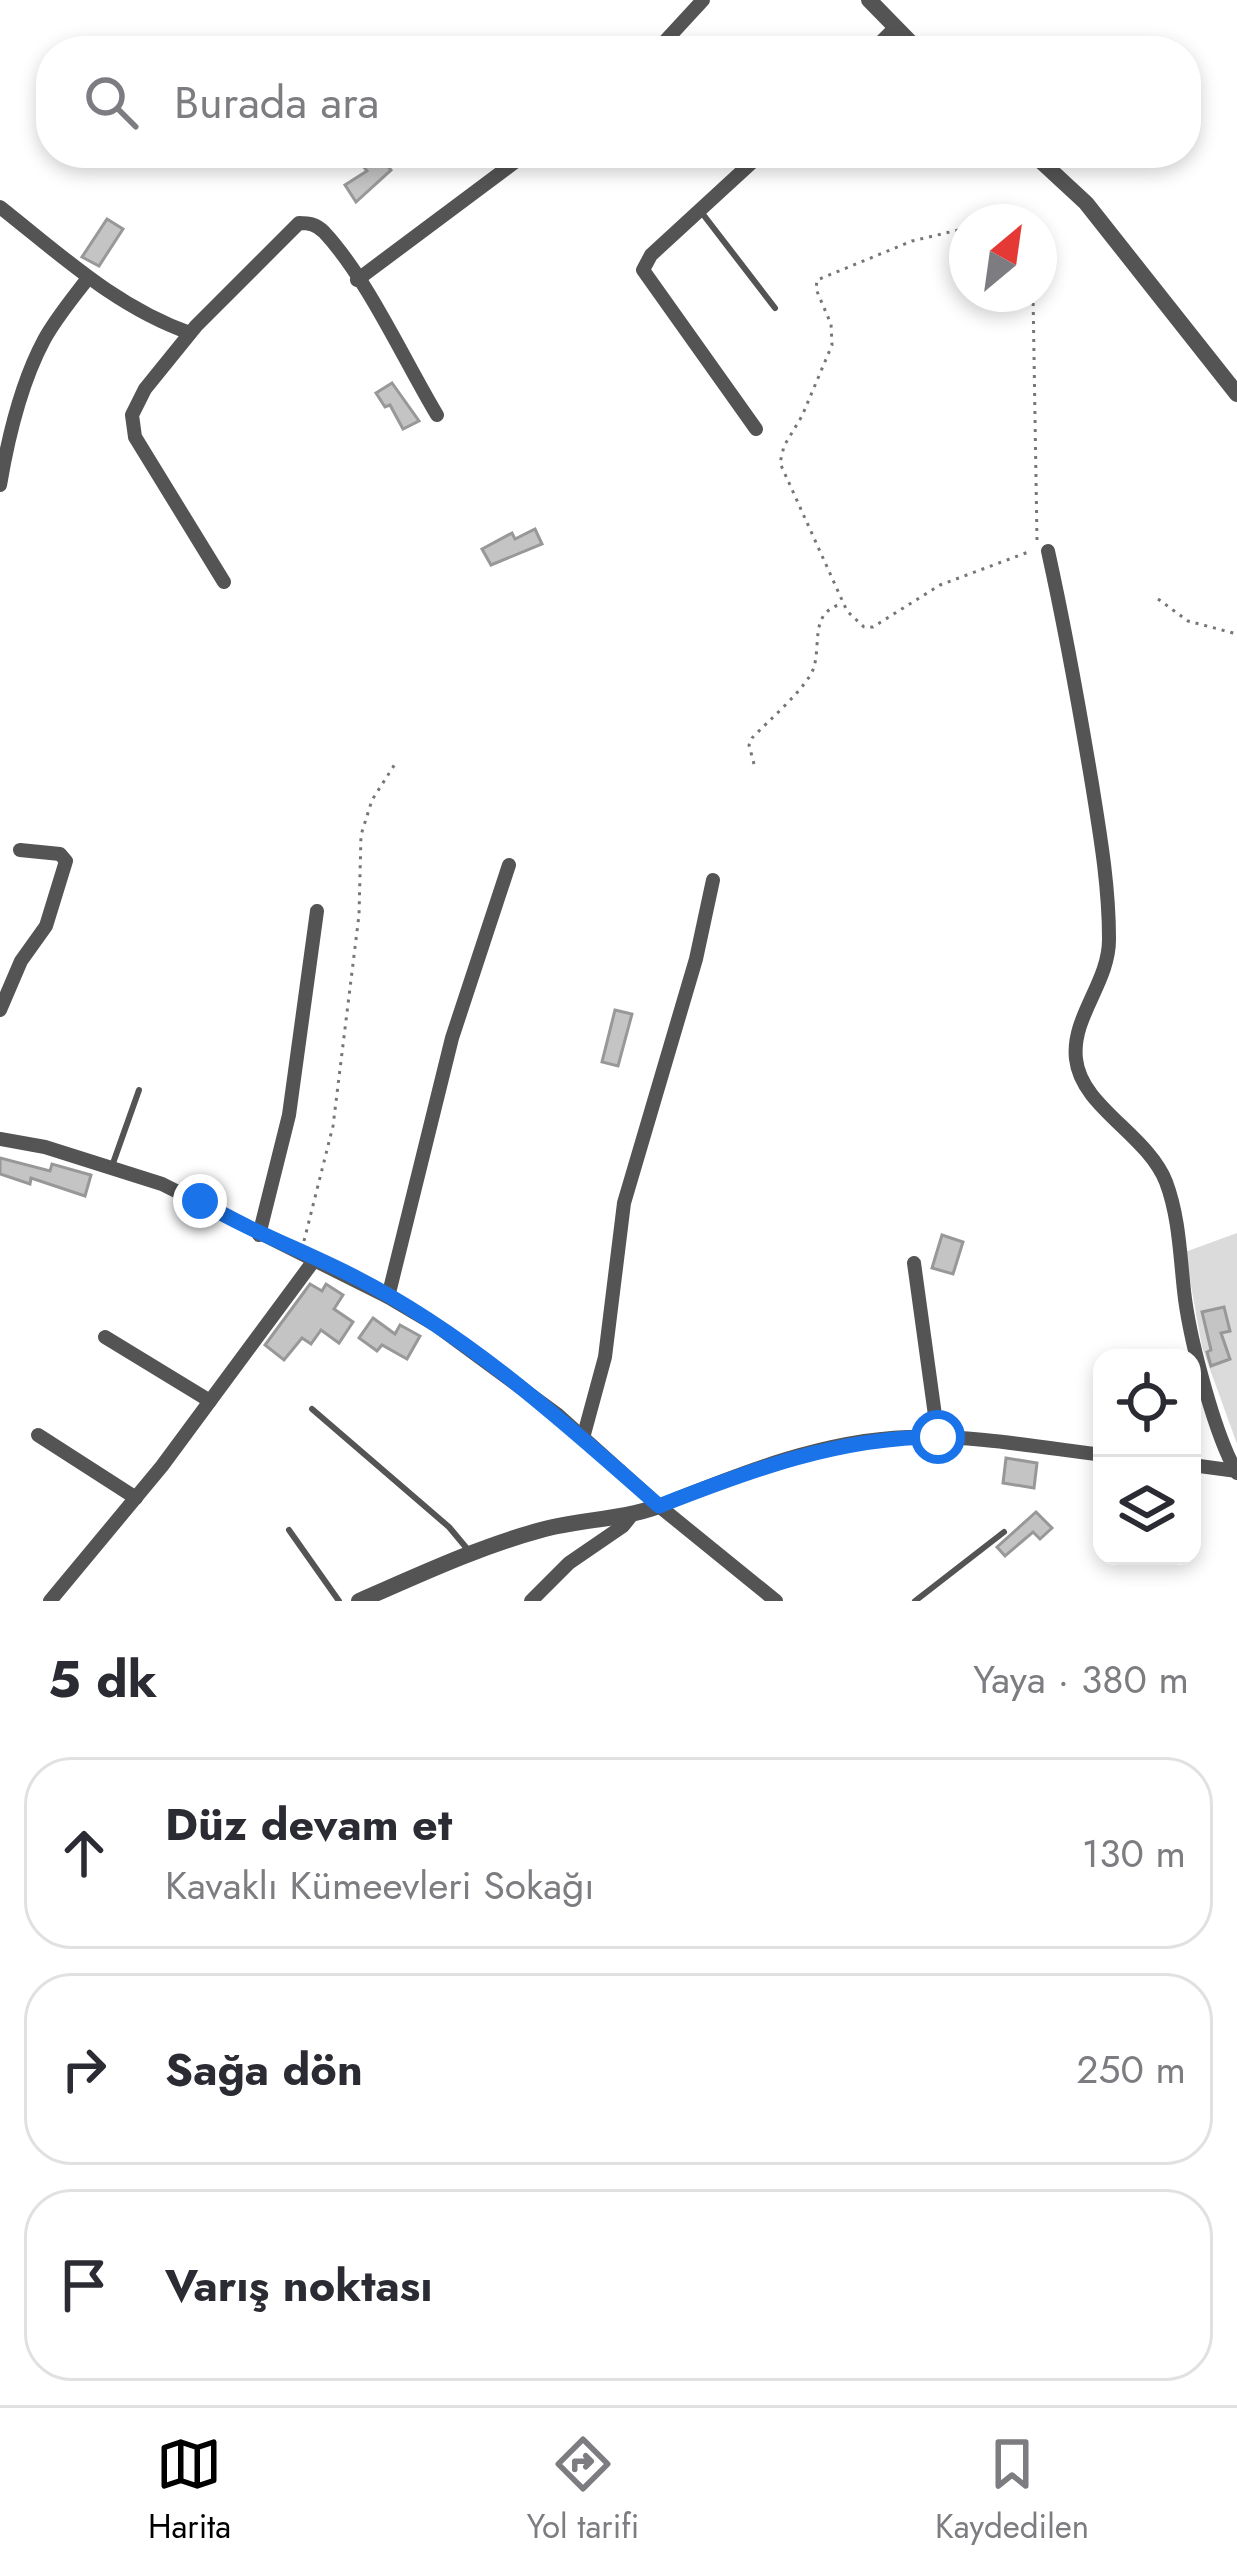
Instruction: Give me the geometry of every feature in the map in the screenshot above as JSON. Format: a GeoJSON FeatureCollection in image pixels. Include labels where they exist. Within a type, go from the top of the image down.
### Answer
{"type":"FeatureCollection","features":[{"type":"Feature","properties":{"kind":"street"},"geometry":{"type":"LineString","coordinates":[[670,36],[704,0]]}},
{"type":"Feature","properties":{"kind":"street"},"geometry":{"type":"LineString","coordinates":[[869,0],[902,36]]}},
{"type":"Feature","properties":{"kind":"street"},"geometry":{"type":"LineString","coordinates":[[887,36],[894,29]]}},
{"type":"Feature","properties":{"kind":"street"},"geometry":{"type":"LineString","coordinates":[[357,280],[507,168]]}},
{"type":"Feature","properties":{"kind":"street"},"geometry":{"type":"LineString","coordinates":[[746,168],[647,259],[643,273],[756,429]]}},
{"type":"Feature","properties":{"kind":"street"},"geometry":{"type":"LineString","coordinates":[[1049,168],[1086,203],[1237,394]]}},
{"type":"Feature","properties":{"kind":"street"},"geometry":{"type":"LineString","coordinates":[[0,207],[88,278],[152,317],[190,333]]}},
{"type":"Feature","properties":{"kind":"street"},"geometry":{"type":"LineString","coordinates":[[224,582],[132,429],[134,408],[190,333],[299,223],[312,224],[323,232],[437,415]]}},
{"type":"Feature","properties":{"kind":"street"},"geometry":{"type":"LineString","coordinates":[[0,485],[36,359],[88,278]]}},
{"type":"Feature","properties":{"kind":"street"},"geometry":{"type":"LineString","coordinates":[[1048,550],[1102,848],[1109,940],[1103,975],[1076,1040],[1076,1065],[1082,1083],[1146,1147],[1164,1178],[1174,1213],[1191,1332],[1236,1471],[1201,1467]]}},
{"type":"Feature","properties":{"kind":"street"},"geometry":{"type":"LineString","coordinates":[[0,1010],[21,961],[46,926],[66,860],[60,854],[20,850]]}},
{"type":"Feature","properties":{"kind":"street"},"geometry":{"type":"LineString","coordinates":[[388,1297],[452,1038],[509,865]]}},
{"type":"Feature","properties":{"kind":"street"},"geometry":{"type":"LineString","coordinates":[[583,1438],[605,1357],[624,1203],[692,973],[713,880]]}},
{"type":"Feature","properties":{"kind":"street"},"geometry":{"type":"LineString","coordinates":[[259,1235],[289,1114],[317,911]]}},
{"type":"Feature","properties":{"kind":"street"},"geometry":{"type":"LineString","coordinates":[[0,1139],[112,1166],[200,1201],[388,1297],[483,1360],[583,1438],[776,1601]]}},
{"type":"Feature","properties":{"kind":"street"},"geometry":{"type":"LineString","coordinates":[[50,1601],[211,1401],[308,1256]]}},
{"type":"Feature","properties":{"kind":"street"},"geometry":{"type":"LineString","coordinates":[[914,1263],[938,1437]]}},
{"type":"Feature","properties":{"kind":"street"},"geometry":{"type":"LineString","coordinates":[[105,1337],[211,1401]]}},
{"type":"Feature","properties":{"kind":"street"},"geometry":{"type":"LineString","coordinates":[[38,1435],[136,1498]]}},
{"type":"Feature","properties":{"kind":"street"},"geometry":{"type":"LineString","coordinates":[[359,1601],[470,1554],[551,1527],[631,1516],[744,1472],[836,1445],[938,1437],[1093,1454]]}},
{"type":"Feature","properties":{"kind":"street"},"geometry":{"type":"LineString","coordinates":[[530,1601],[569,1563],[631,1516]]}},
{"type":"Feature","properties":{"kind":"lane"},"geometry":{"type":"LineString","coordinates":[[700,210],[775,308]]}},
{"type":"Feature","properties":{"kind":"lane"},"geometry":{"type":"LineString","coordinates":[[112,1166],[139,1090]]}},
{"type":"Feature","properties":{"kind":"lane"},"geometry":{"type":"LineString","coordinates":[[312,1409],[449,1527],[470,1554]]}},
{"type":"Feature","properties":{"kind":"lane"},"geometry":{"type":"LineString","coordinates":[[289,1530],[339,1601]]}},
{"type":"Feature","properties":{"kind":"lane"},"geometry":{"type":"LineString","coordinates":[[915,1601],[1004,1532]]}},
{"type":"Feature","properties":{"kind":"path"},"geometry":{"type":"LineString","coordinates":[[949,232],[912,241],[817,280],[832,345],[780,463],[844,604],[857,622],[873,627],[940,585],[1037,549],[1033,312]]}},
{"type":"Feature","properties":{"kind":"path"},"geometry":{"type":"LineString","coordinates":[[1158,599],[1188,621],[1237,634]]}},
{"type":"Feature","properties":{"kind":"path"},"geometry":{"type":"LineString","coordinates":[[754,764],[752,738],[813,671],[820,620],[829,608],[844,604]]}},
{"type":"Feature","properties":{"kind":"path"},"geometry":{"type":"LineString","coordinates":[[308,1256],[333,1126],[359,915],[362,835],[372,800],[395,764]]}},
{"type":"Feature","properties":{"kind":"shaded area"},"geometry":{"type":"Polygon","coordinates":[[[1237,1233],[1237,1444],[1202,1347],[1185,1252],[1237,1233]]]}},
{"type":"Feature","properties":{"kind":"building"},"geometry":{"type":"Polygon","coordinates":[[[365,168],[391,170],[356,202],[345,185],[367,171],[365,168]]]}},
{"type":"Feature","properties":{"kind":"building"},"geometry":{"type":"Polygon","coordinates":[[[107,219],[123,229],[99,266],[82,257],[107,219]]]}},
{"type":"Feature","properties":{"kind":"building"},"geometry":{"type":"Polygon","coordinates":[[[392,383],[419,421],[403,429],[390,405],[385,407],[376,393],[392,383]]]}},
{"type":"Feature","properties":{"kind":"building"},"geometry":{"type":"Polygon","coordinates":[[[535,529],[542,544],[491,565],[482,549],[512,533],[515,539],[535,529]]]}},
{"type":"Feature","properties":{"kind":"building"},"geometry":{"type":"Polygon","coordinates":[[[615,1010],[632,1014],[618,1066],[602,1062],[615,1010]]]}},
{"type":"Feature","properties":{"kind":"building"},"geometry":{"type":"Polygon","coordinates":[[[0,1158],[50,1171],[52,1164],[91,1175],[85,1196],[31,1178],[30,1184],[0,1174],[0,1158]]]}},
{"type":"Feature","properties":{"kind":"building"},"geometry":{"type":"Polygon","coordinates":[[[942,1235],[963,1242],[953,1274],[932,1268],[942,1235]]]}},
{"type":"Feature","properties":{"kind":"building"},"geometry":{"type":"Polygon","coordinates":[[[310,1284],[322,1291],[326,1284],[343,1295],[334,1309],[353,1322],[339,1343],[321,1330],[311,1344],[302,1338],[284,1360],[265,1345],[310,1284]]]}},
{"type":"Feature","properties":{"kind":"building"},"geometry":{"type":"Polygon","coordinates":[[[1224,1307],[1230,1331],[1221,1333],[1230,1359],[1211,1366],[1202,1312],[1224,1307]]]}},
{"type":"Feature","properties":{"kind":"building"},"geometry":{"type":"Polygon","coordinates":[[[373,1318],[395,1334],[400,1325],[420,1336],[407,1359],[382,1345],[377,1351],[359,1338],[373,1318]]]}},
{"type":"Feature","properties":{"kind":"building"},"geometry":{"type":"Polygon","coordinates":[[[1006,1458],[1037,1463],[1034,1488],[1003,1483],[1006,1458]]]}},
{"type":"Feature","properties":{"kind":"building"},"geometry":{"type":"Polygon","coordinates":[[[1036,1512],[1052,1528],[1040,1539],[1033,1532],[1005,1556],[997,1547],[1036,1512]]]}},
{"type":"Feature","properties":{"kind":"route"},"geometry":{"type":"LineString","coordinates":[[200,1201],[248,1230],[350,1274],[436,1326],[558,1415],[659,1506],[744,1472],[836,1445],[938,1437]]}}]}
